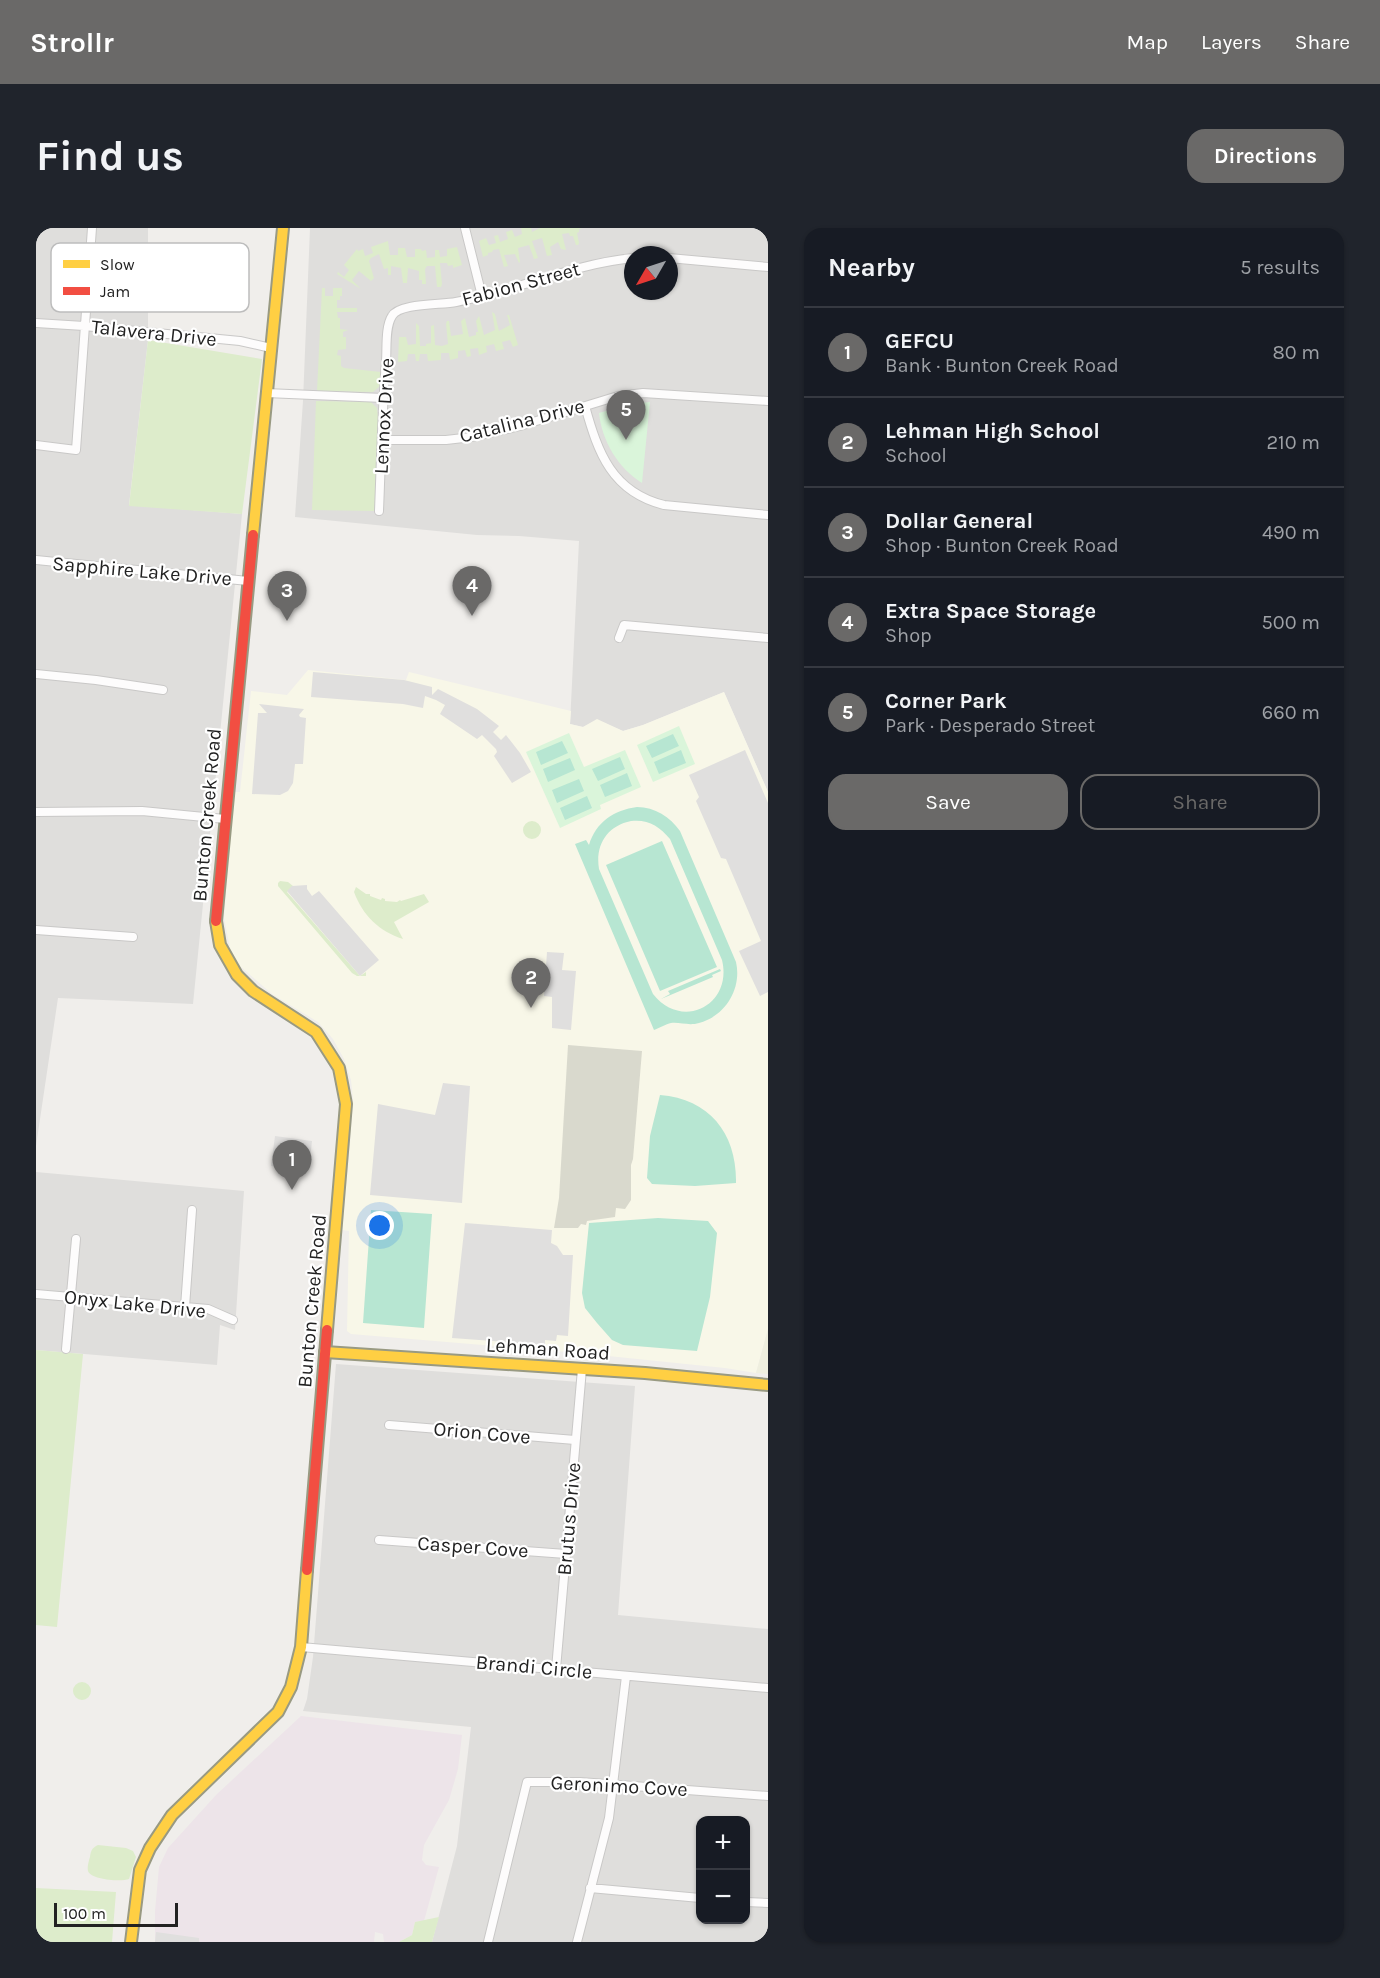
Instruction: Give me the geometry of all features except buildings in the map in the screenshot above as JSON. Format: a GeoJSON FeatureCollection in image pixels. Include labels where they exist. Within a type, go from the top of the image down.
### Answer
{"type":"FeatureCollection","features":[{"type":"Feature","properties":{"kind":"street"},"geometry":{"type":"LineString","coordinates":[[91,243],[92,228]]}},
{"type":"Feature","properties":{"kind":"street","name":"Bunton Creek Road"},"geometry":{"type":"LineString","coordinates":[[131,1942],[140,1870],[150,1848],[172,1815],[278,1712],[291,1687],[301,1647],[346,1104],[339,1068],[316,1032],[258,994],[237,975],[220,945],[215,917],[284,228]]}},
{"type":"Feature","properties":{"kind":"street"},"geometry":{"type":"LineString","coordinates":[[465,228],[482,296]]}},
{"type":"Feature","properties":{"kind":"street"},"geometry":{"type":"LineString","coordinates":[[678,259],[768,267]]}},
{"type":"Feature","properties":{"kind":"street","name":"Fabion Street"},"geometry":{"type":"LineString","coordinates":[[395,311],[408,306],[444,304],[482,296],[586,266],[624,260]]}},
{"type":"Feature","properties":{"kind":"street"},"geometry":{"type":"LineString","coordinates":[[388,302],[395,311]]}},
{"type":"Feature","properties":{"kind":"street","name":"Lennox Drive"},"geometry":{"type":"LineString","coordinates":[[379,511],[383,398],[390,320],[395,311]]}},
{"type":"Feature","properties":{"kind":"street"},"geometry":{"type":"LineString","coordinates":[[36,445],[76,450],[85,312]]}},
{"type":"Feature","properties":{"kind":"street","name":"Talavera Drive"},"geometry":{"type":"LineString","coordinates":[[36,323],[240,341],[271,348]]}},
{"type":"Feature","properties":{"kind":"street"},"geometry":{"type":"LineString","coordinates":[[266,393],[383,398]]}},
{"type":"Feature","properties":{"kind":"street","name":"Catalina Drive"},"geometry":{"type":"LineString","coordinates":[[382,440],[446,440],[472,437],[520,426],[618,396],[643,393],[768,401]]}},
{"type":"Feature","properties":{"kind":"street"},"geometry":{"type":"LineString","coordinates":[[585,406],[599,452],[608,467],[620,481],[649,502],[768,515]]}},
{"type":"Feature","properties":{"kind":"street","name":"Sapphire Lake Drive"},"geometry":{"type":"LineString","coordinates":[[36,561],[248,581]]}},
{"type":"Feature","properties":{"kind":"street"},"geometry":{"type":"LineString","coordinates":[[619,638],[624,625],[768,638]]}},
{"type":"Feature","properties":{"kind":"street"},"geometry":{"type":"LineString","coordinates":[[36,674],[163,690]]}},
{"type":"Feature","properties":{"kind":"street"},"geometry":{"type":"LineString","coordinates":[[36,812],[142,811],[225,819]]}},
{"type":"Feature","properties":{"kind":"street"},"geometry":{"type":"LineString","coordinates":[[36,930],[133,937]]}},
{"type":"Feature","properties":{"kind":"street"},"geometry":{"type":"LineString","coordinates":[[185,1307],[192,1210]]}},
{"type":"Feature","properties":{"kind":"street"},"geometry":{"type":"LineString","coordinates":[[66,1348],[76,1239]]}},
{"type":"Feature","properties":{"kind":"street","name":"Onyx Lake Drive"},"geometry":{"type":"LineString","coordinates":[[36,1294],[208,1309],[233,1320]]}},
{"type":"Feature","properties":{"kind":"street","name":"Lehman Road"},"geometry":{"type":"LineString","coordinates":[[326,1352],[582,1369],[768,1385]]}},
{"type":"Feature","properties":{"kind":"street","name":"Brutus Drive"},"geometry":{"type":"LineString","coordinates":[[556,1669],[582,1369]]}},
{"type":"Feature","properties":{"kind":"street","name":"Orion Cove"},"geometry":{"type":"LineString","coordinates":[[388,1425],[575,1440]]}},
{"type":"Feature","properties":{"kind":"street","name":"Casper Cove"},"geometry":{"type":"LineString","coordinates":[[379,1540],[567,1554]]}},
{"type":"Feature","properties":{"kind":"street","name":"Brandi Circle"},"geometry":{"type":"LineString","coordinates":[[301,1647],[768,1688]]}},
{"type":"Feature","properties":{"kind":"street"},"geometry":{"type":"LineString","coordinates":[[577,1942],[609,1818],[626,1676]]}},
{"type":"Feature","properties":{"kind":"street","name":"Geronimo Cove"},"geometry":{"type":"LineString","coordinates":[[488,1942],[527,1782],[580,1782],[768,1796]]}},
{"type":"Feature","properties":{"kind":"street"},"geometry":{"type":"LineString","coordinates":[[590,1888],[696,1898]]}},
{"type":"Feature","properties":{"kind":"street"},"geometry":{"type":"LineString","coordinates":[[750,1902],[768,1904]]}},
{"type":"Feature","properties":{"kind":"shaded area"},"geometry":{"type":"Polygon","coordinates":[[[36,228],[148,228],[148,243],[51,243],[51,312],[148,312],[148,340],[129,505],[242,514],[193,1004],[58,998],[36,1146],[36,228]]]}},
{"type":"Feature","properties":{"kind":"shaded area"},"geometry":{"type":"Polygon","coordinates":[[[310,228],[768,228],[768,792],[724,692],[623,731],[597,720],[583,727],[570,724],[579,541],[477,535],[295,517],[303,401],[310,228]]]}},
{"type":"Feature","properties":{"kind":"shaded area"},"geometry":{"type":"Polygon","coordinates":[[[308,670],[406,680],[409,672],[571,711],[570,724],[583,727],[597,719],[623,731],[724,692],[768,792],[768,1329],[756,1373],[579,1353],[351,1334],[347,1331],[349,1231],[342,1230],[353,1099],[351,1080],[344,1059],[333,1039],[318,1022],[272,994],[240,966],[231,953],[224,918],[233,792],[240,792],[251,691],[287,695],[308,670]]]}},
{"type":"Feature","properties":{"kind":"shaded area"},"geometry":{"type":"Polygon","coordinates":[[[313,672],[404,680],[432,687],[432,695],[438,689],[477,709],[499,726],[493,732],[501,740],[506,735],[531,772],[512,783],[494,756],[496,749],[482,735],[477,739],[440,714],[445,705],[436,700],[425,696],[423,708],[403,704],[311,697],[313,672]]]}},
{"type":"Feature","properties":{"kind":"shaded area"},"geometry":{"type":"Polygon","coordinates":[[[259,704],[304,709],[299,715],[306,718],[303,764],[295,764],[293,783],[288,791],[280,795],[252,794],[258,713],[267,713],[259,704]]]}},
{"type":"Feature","properties":{"kind":"shaded area"},"geometry":{"type":"Polygon","coordinates":[[[745,750],[768,803],[768,992],[760,996],[739,951],[761,941],[726,859],[721,858],[696,801],[699,797],[689,775],[745,750]]]}},
{"type":"Feature","properties":{"kind":"shaded area"},"geometry":{"type":"Polygon","coordinates":[[[307,885],[312,896],[319,891],[379,960],[360,976],[287,891],[292,886],[307,885]]]}},
{"type":"Feature","properties":{"kind":"shaded area"},"geometry":{"type":"Polygon","coordinates":[[[547,952],[564,953],[562,970],[576,971],[571,1030],[552,1028],[552,997],[544,996],[547,952]]]}},
{"type":"Feature","properties":{"kind":"shaded area"},"geometry":{"type":"Polygon","coordinates":[[[568,1045],[642,1051],[631,1165],[631,1200],[625,1209],[616,1208],[615,1217],[587,1221],[586,1225],[581,1224],[578,1228],[554,1228],[559,1198],[568,1045]]]}},
{"type":"Feature","properties":{"kind":"shaded area"},"geometry":{"type":"Polygon","coordinates":[[[443,1083],[470,1086],[462,1203],[370,1195],[378,1104],[435,1115],[443,1083]]]}},
{"type":"Feature","properties":{"kind":"shaded area"},"geometry":{"type":"Polygon","coordinates":[[[275,1136],[312,1141],[309,1170],[271,1166],[275,1136]]]}},
{"type":"Feature","properties":{"kind":"shaded area"},"geometry":{"type":"Polygon","coordinates":[[[36,1172],[244,1191],[235,1330],[220,1325],[217,1365],[36,1350],[36,1172]]]}},
{"type":"Feature","properties":{"kind":"shaded area"},"geometry":{"type":"Polygon","coordinates":[[[465,1223],[552,1230],[551,1243],[557,1246],[563,1255],[573,1255],[568,1336],[557,1335],[556,1341],[545,1340],[545,1345],[452,1338],[465,1223]]]}},
{"type":"Feature","properties":{"kind":"shaded area"},"geometry":{"type":"Polygon","coordinates":[[[336,1364],[635,1386],[618,1615],[768,1629],[768,1942],[432,1942],[457,1846],[471,1727],[303,1711],[313,1657],[336,1364]]]}},
{"type":"Feature","properties":{"kind":"shaded area"},"geometry":{"type":"Polygon","coordinates":[[[301,1716],[462,1735],[458,1769],[449,1800],[424,1845],[422,1860],[426,1865],[439,1867],[424,1921],[415,1922],[412,1935],[399,1942],[384,1942],[383,1934],[375,1932],[374,1942],[155,1942],[159,1867],[168,1848],[216,1795],[301,1716]]]}},
{"type":"Feature","properties":{"kind":"shaded area"},"geometry":{"type":"Polygon","coordinates":[[[156,1932],[199,1938],[199,1942],[155,1942],[156,1932]]]}},
{"type":"Feature","properties":{"kind":"green space"},"geometry":{"type":"Polygon","coordinates":[[[521,228],[531,228],[532,232],[540,228],[582,228],[577,233],[578,245],[569,233],[562,234],[566,250],[561,249],[558,242],[550,247],[552,255],[547,256],[542,238],[532,241],[538,258],[534,259],[529,245],[518,248],[519,263],[515,254],[504,255],[508,266],[504,267],[499,249],[483,257],[479,241],[486,238],[489,245],[496,243],[494,236],[498,235],[500,242],[508,239],[506,232],[512,230],[515,237],[522,234],[521,228]]]}},
{"type":"Feature","properties":{"kind":"green space"},"geometry":{"type":"Polygon","coordinates":[[[388,241],[390,255],[398,255],[398,248],[405,248],[407,257],[415,257],[415,249],[426,250],[427,258],[435,257],[435,250],[439,250],[440,257],[447,256],[447,249],[457,247],[462,265],[453,268],[453,265],[440,263],[441,287],[437,287],[435,266],[427,266],[425,269],[426,284],[422,284],[422,280],[419,280],[419,271],[408,268],[407,283],[403,283],[401,268],[391,266],[391,275],[388,275],[388,268],[384,269],[379,254],[369,261],[374,278],[371,281],[359,271],[352,280],[361,289],[337,274],[338,272],[344,277],[349,270],[344,265],[357,249],[358,251],[363,249],[365,256],[373,253],[371,247],[388,241]]]}},
{"type":"Feature","properties":{"kind":"green space"},"geometry":{"type":"Polygon","coordinates":[[[322,288],[325,288],[325,296],[333,296],[333,288],[342,288],[342,296],[340,300],[337,300],[337,308],[357,308],[357,312],[337,312],[340,318],[340,329],[348,330],[343,332],[343,337],[346,337],[346,349],[338,350],[337,355],[341,356],[341,366],[344,368],[381,372],[380,386],[373,392],[317,391],[322,288]]]}},
{"type":"Feature","properties":{"kind":"green space"},"geometry":{"type":"Polygon","coordinates":[[[492,312],[495,314],[499,331],[510,325],[507,315],[509,315],[518,345],[513,347],[510,340],[502,342],[504,349],[496,351],[494,344],[486,346],[487,352],[479,355],[478,348],[470,349],[471,356],[467,357],[465,350],[458,351],[458,358],[450,360],[449,353],[441,353],[441,360],[428,361],[427,354],[420,354],[419,361],[416,361],[415,354],[408,354],[407,361],[398,362],[399,337],[406,337],[408,345],[416,344],[416,323],[419,326],[420,346],[431,343],[431,326],[434,325],[435,345],[442,346],[448,344],[447,321],[449,321],[451,336],[463,334],[461,321],[465,318],[469,337],[478,332],[476,321],[479,316],[484,335],[495,330],[492,312]]]}},
{"type":"Feature","properties":{"kind":"green space"},"geometry":{"type":"Polygon","coordinates":[[[148,340],[262,359],[242,514],[129,506],[148,340]]]}},
{"type":"Feature","properties":{"kind":"green space"},"geometry":{"type":"Polygon","coordinates":[[[316,401],[371,402],[377,408],[379,425],[375,511],[312,510],[316,401]]]}},
{"type":"Feature","properties":{"kind":"green space"},"geometry":{"type":"Polygon","coordinates":[[[650,402],[642,483],[626,470],[613,453],[604,434],[599,413],[630,404],[650,402]]]}},
{"type":"Feature","properties":{"kind":"green space"},"geometry":{"type":"Polygon","coordinates":[[[679,726],[695,764],[653,782],[637,745],[679,726]]]}},
{"type":"Feature","properties":{"kind":"green space"},"geometry":{"type":"Polygon","coordinates":[[[569,733],[584,767],[625,750],[641,787],[600,805],[601,809],[560,828],[526,752],[569,733]]]}},
{"type":"Feature","properties":{"kind":"green space"},"geometry":{"type":"Polygon","coordinates":[[[673,734],[679,746],[652,758],[646,746],[673,734]]]}},
{"type":"Feature","properties":{"kind":"green space"},"geometry":{"type":"Polygon","coordinates":[[[562,741],[568,753],[541,765],[536,752],[562,741]]]}},
{"type":"Feature","properties":{"kind":"green space"},"geometry":{"type":"Polygon","coordinates":[[[681,750],[686,763],[659,774],[654,762],[681,750]]]}},
{"type":"Feature","properties":{"kind":"green space"},"geometry":{"type":"Polygon","coordinates":[[[620,757],[625,769],[598,781],[592,769],[620,757]]]}},
{"type":"Feature","properties":{"kind":"green space"},"geometry":{"type":"Polygon","coordinates":[[[570,758],[575,770],[548,782],[543,769],[570,758]]]}},
{"type":"Feature","properties":{"kind":"green space"},"geometry":{"type":"Polygon","coordinates":[[[627,773],[632,786],[605,797],[600,785],[627,773]]]}},
{"type":"Feature","properties":{"kind":"green space"},"geometry":{"type":"Polygon","coordinates":[[[579,779],[584,791],[557,803],[552,790],[579,779]]]}},
{"type":"Feature","properties":{"kind":"green space"},"geometry":{"type":"Polygon","coordinates":[[[587,796],[592,808],[565,820],[560,808],[587,796]]]}},
{"type":"Feature","properties":{"kind":"green space"},"geometry":{"type":"Polygon","coordinates":[[[644,807],[656,811],[672,821],[680,831],[736,962],[737,982],[730,1000],[717,1014],[699,1023],[671,1023],[654,1030],[575,844],[586,840],[589,845],[596,830],[607,818],[629,809],[644,807]],[[631,821],[615,827],[604,838],[599,852],[599,869],[653,994],[665,1005],[678,1011],[702,1008],[713,1000],[720,990],[723,976],[722,960],[670,839],[653,824],[631,821]]]}},
{"type":"Feature","properties":{"kind":"green space"},"geometry":{"type":"Polygon","coordinates":[[[528,821],[536,821],[541,826],[539,837],[528,839],[523,834],[523,826],[528,821]]]}},
{"type":"Feature","properties":{"kind":"green space"},"geometry":{"type":"Polygon","coordinates":[[[662,841],[717,967],[660,991],[606,865],[662,841]]]}},
{"type":"Feature","properties":{"kind":"green space"},"geometry":{"type":"Polygon","coordinates":[[[280,881],[288,882],[293,886],[287,892],[360,976],[352,973],[278,886],[280,881]]]}},
{"type":"Feature","properties":{"kind":"green space"},"geometry":{"type":"Polygon","coordinates":[[[356,887],[370,896],[385,899],[385,901],[397,902],[424,894],[429,902],[394,922],[403,939],[386,932],[373,922],[358,901],[354,892],[356,887]]]}},
{"type":"Feature","properties":{"kind":"green space"},"geometry":{"type":"Polygon","coordinates":[[[720,969],[721,971],[712,975],[713,977],[661,999],[670,994],[668,991],[720,969]]]}},
{"type":"Feature","properties":{"kind":"green space"},"geometry":{"type":"Polygon","coordinates":[[[660,1095],[678,1098],[693,1104],[717,1122],[732,1149],[736,1183],[695,1186],[652,1184],[647,1178],[650,1136],[660,1095]]]}},
{"type":"Feature","properties":{"kind":"green space"},"geometry":{"type":"Polygon","coordinates":[[[371,1210],[432,1214],[424,1328],[363,1323],[371,1210]]]}},
{"type":"Feature","properties":{"kind":"green space"},"geometry":{"type":"Polygon","coordinates":[[[658,1218],[708,1221],[717,1233],[710,1297],[697,1351],[623,1345],[612,1340],[585,1308],[582,1293],[589,1223],[658,1218]]]}},
{"type":"Feature","properties":{"kind":"green space"},"geometry":{"type":"Polygon","coordinates":[[[768,1329],[768,1374],[756,1373],[768,1329]]]}},
{"type":"Feature","properties":{"kind":"green space"},"geometry":{"type":"Polygon","coordinates":[[[36,1350],[83,1354],[57,1627],[36,1625],[36,1350]]]}},
{"type":"Feature","properties":{"kind":"green space"},"geometry":{"type":"Polygon","coordinates":[[[78,1682],[86,1682],[91,1687],[89,1698],[78,1700],[73,1695],[73,1687],[78,1682]]]}},
{"type":"Feature","properties":{"kind":"green space"},"geometry":{"type":"Polygon","coordinates":[[[98,1845],[133,1851],[136,1857],[129,1879],[107,1880],[90,1874],[88,1868],[91,1853],[98,1845]]]}},
{"type":"Feature","properties":{"kind":"green space"},"geometry":{"type":"Polygon","coordinates":[[[36,1888],[116,1892],[112,1942],[36,1942],[36,1888]]]}},
{"type":"Feature","properties":{"kind":"green space"},"geometry":{"type":"Polygon","coordinates":[[[439,1917],[432,1942],[399,1942],[412,1935],[415,1922],[439,1917]]]}},
{"type":"Feature","properties":{"kind":"traffic: slow"},"geometry":{"type":"LineString","coordinates":[[253,535],[283,228]]}},
{"type":"Feature","properties":{"kind":"traffic: slow"},"geometry":{"type":"LineString","coordinates":[[216,921],[220,945],[237,975],[253,991],[316,1032],[339,1068],[346,1104],[327,1330]]}},
{"type":"Feature","properties":{"kind":"traffic: slow"},"geometry":{"type":"LineString","coordinates":[[325,1352],[645,1373],[768,1385]]}},
{"type":"Feature","properties":{"kind":"traffic: slow"},"geometry":{"type":"LineString","coordinates":[[131,1942],[140,1870],[150,1848],[172,1815],[278,1712],[291,1687],[301,1647],[307,1570]]}},
{"type":"Feature","properties":{"kind":"traffic: jam"},"geometry":{"type":"LineString","coordinates":[[216,921],[253,535]]}},
{"type":"Feature","properties":{"kind":"traffic: jam"},"geometry":{"type":"LineString","coordinates":[[307,1570],[327,1330]]}},
{"type":"Feature","properties":{"kind":"place","name":"Corner Park"},"geometry":{"type":"Point","coordinates":[626,440]}},
{"type":"Feature","properties":{"kind":"place","name":"Extra Space Storage"},"geometry":{"type":"Point","coordinates":[472,616]}},
{"type":"Feature","properties":{"kind":"place","name":"Dollar General"},"geometry":{"type":"Point","coordinates":[287,621]}},
{"type":"Feature","properties":{"kind":"place","name":"Lehman High School"},"geometry":{"type":"Point","coordinates":[531,1008]}},
{"type":"Feature","properties":{"kind":"place","name":"GEFCU"},"geometry":{"type":"Point","coordinates":[292,1190]}}]}
